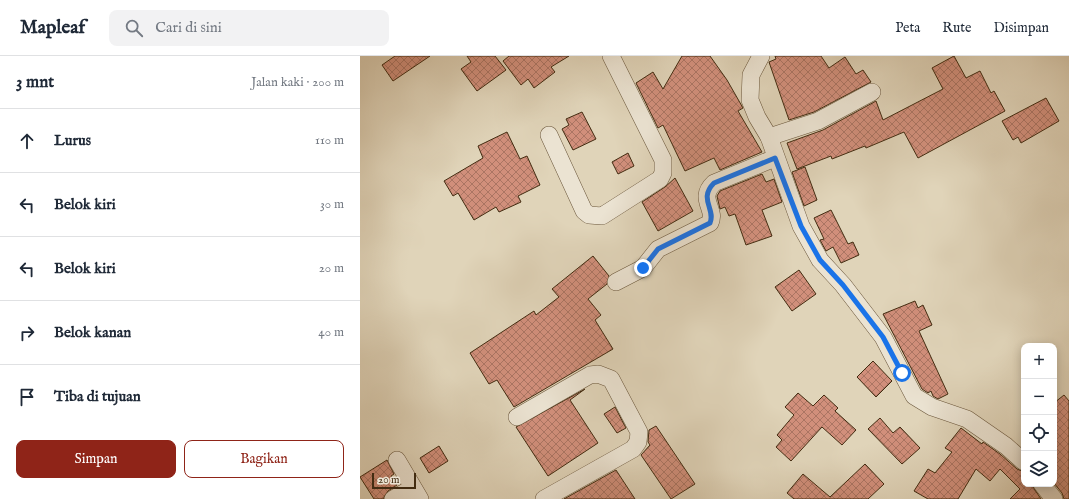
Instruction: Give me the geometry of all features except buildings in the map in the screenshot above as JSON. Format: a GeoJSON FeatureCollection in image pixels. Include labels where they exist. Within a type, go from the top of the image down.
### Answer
{"type":"FeatureCollection","features":[{"type":"Feature","properties":{"kind":"street"},"geometry":{"type":"LineString","coordinates":[[549,135],[584,211],[589,215],[602,216],[660,180],[663,173],[663,160],[611,56]]}},
{"type":"Feature","properties":{"kind":"street"},"geometry":{"type":"LineString","coordinates":[[762,56],[751,75],[750,100],[757,117],[769,137],[775,158],[805,233],[820,260],[843,285],[883,337],[914,396],[932,407],[967,419],[1006,446],[1021,459]]}},
{"type":"Feature","properties":{"kind":"street"},"geometry":{"type":"LineString","coordinates":[[769,137],[818,121],[872,92]]}},
{"type":"Feature","properties":{"kind":"street"},"geometry":{"type":"LineString","coordinates":[[616,282],[643,268],[658,249],[710,223],[711,219],[706,196],[708,189],[714,183],[775,158]]}},
{"type":"Feature","properties":{"kind":"street"},"geometry":{"type":"LineString","coordinates":[[517,417],[590,375],[598,374],[612,379],[639,432],[638,442],[633,449],[551,497]]}},
{"type":"Feature","properties":{"kind":"street"},"geometry":{"type":"LineString","coordinates":[[393,499],[416,493],[397,460]]}},
{"type":"Feature","properties":{"kind":"street"},"geometry":{"type":"LineString","coordinates":[[1044,487],[1054,499]]}},
{"type":"Feature","properties":{"kind":"route"},"geometry":{"type":"LineString","coordinates":[[643,268],[658,249],[710,223],[711,219],[706,196],[708,189],[714,183],[775,158],[801,226],[820,260],[843,285],[883,337],[902,373]]}}]}
